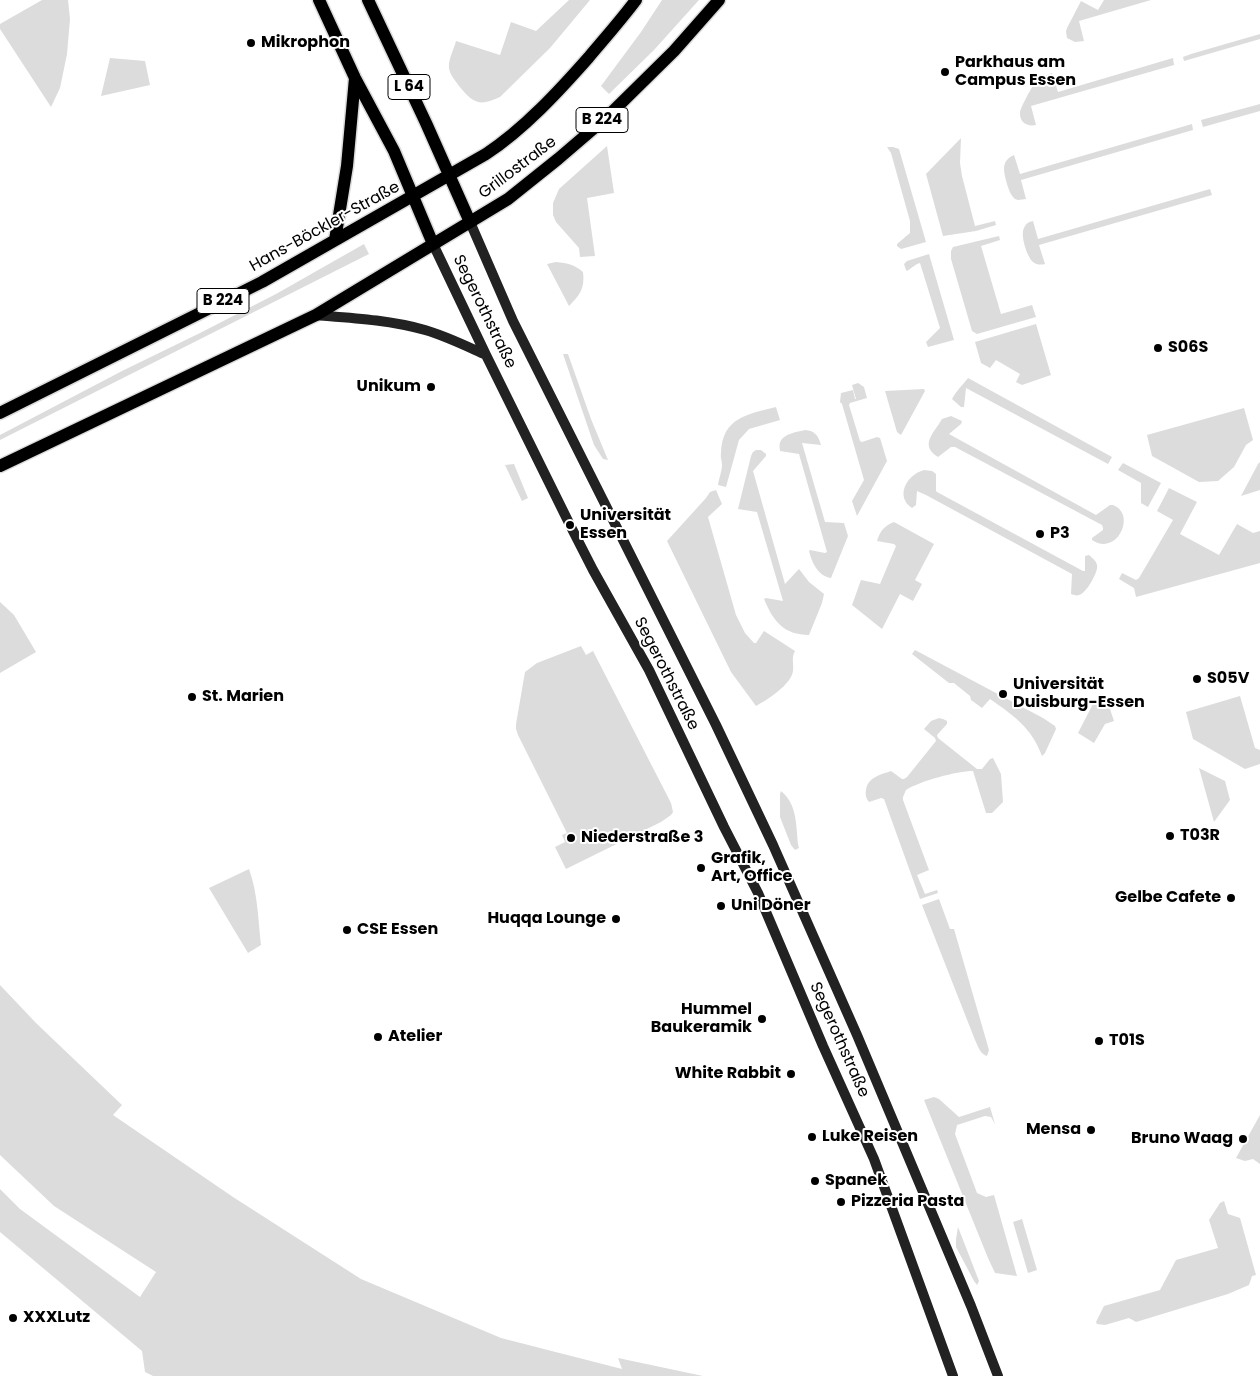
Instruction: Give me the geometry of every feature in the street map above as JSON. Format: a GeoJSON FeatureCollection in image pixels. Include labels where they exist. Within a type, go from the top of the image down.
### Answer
{"type":"FeatureCollection","features":[{"type":"Feature","properties":{"kind":"main road","name":"Segerothstraße"},"geometry":{"type":"LineString","coordinates":[[318,0],[355,78],[394,152],[433,244],[486,355],[594,570],[649,670],[716,812],[758,893],[874,1160],[953,1376]]}},
{"type":"Feature","properties":{"kind":"main road","name":"Segerothstraße"},"geometry":{"type":"LineString","coordinates":[[368,0],[426,122],[508,309],[716,725],[773,845],[865,1053],[971,1306],[998,1376]]}},
{"type":"Feature","properties":{"kind":"main road","name":"Grillostraße"},"geometry":{"type":"LineString","coordinates":[[450,176],[501,144],[560,90],[623,18],[636,0]]}},
{"type":"Feature","properties":{"kind":"main road","name":"Grillostraße"},"geometry":{"type":"LineString","coordinates":[[433,244],[508,199],[558,159],[606,117],[674,51],[719,0]]}},
{"type":"Feature","properties":{"kind":"main road"},"geometry":{"type":"LineString","coordinates":[[335,240],[347,166],[355,78]]}},
{"type":"Feature","properties":{"kind":"main road","name":"Hans-Böckler-Straße"},"geometry":{"type":"LineString","coordinates":[[0,413],[262,282],[450,176]]}},
{"type":"Feature","properties":{"kind":"main road","name":"B 224"},"geometry":{"type":"LineString","coordinates":[[0,466],[316,315],[433,244]]}},
{"type":"Feature","properties":{"kind":"main road"},"geometry":{"type":"LineString","coordinates":[[316,315],[370,319],[425,330],[456,341],[486,355]]}},
{"type":"Feature","properties":{"kind":"shaded area"},"geometry":{"type":"Polygon","coordinates":[[[42,0],[68,0],[70,19],[67,54],[60,88],[51,107],[0,29],[0,24],[42,0]]]}},
{"type":"Feature","properties":{"kind":"shaded area"},"geometry":{"type":"Polygon","coordinates":[[[569,0],[590,0],[550,48],[500,97],[487,102],[477,102],[459,86],[449,68],[450,58],[456,41],[500,55],[511,22],[536,31],[569,0]]]}},
{"type":"Feature","properties":{"kind":"shaded area"},"geometry":{"type":"Polygon","coordinates":[[[662,0],[699,0],[654,50],[609,94],[601,86],[662,0]]]}},
{"type":"Feature","properties":{"kind":"shaded area"},"geometry":{"type":"Polygon","coordinates":[[[1104,0],[1151,0],[1079,21],[1084,41],[1075,42],[1067,38],[1067,28],[1081,1],[1098,10],[1104,0]]]}},
{"type":"Feature","properties":{"kind":"shaded area"},"geometry":{"type":"Polygon","coordinates":[[[1260,34],[1260,39],[1184,61],[1183,57],[1191,54],[1260,34]]]}},
{"type":"Feature","properties":{"kind":"shaded area"},"geometry":{"type":"Polygon","coordinates":[[[110,58],[145,61],[150,85],[101,96],[110,58]]]}},
{"type":"Feature","properties":{"kind":"shaded area"},"geometry":{"type":"Polygon","coordinates":[[[1173,58],[1174,65],[1031,106],[1036,125],[1027,124],[1021,119],[1020,112],[1033,85],[1052,73],[1058,92],[1173,58]]]}},
{"type":"Feature","properties":{"kind":"shaded area"},"geometry":{"type":"Polygon","coordinates":[[[1260,104],[1260,111],[1203,127],[1201,120],[1260,104]]]}},
{"type":"Feature","properties":{"kind":"shaded area"},"geometry":{"type":"Polygon","coordinates":[[[1192,124],[1193,130],[1021,180],[1026,199],[1015,199],[1008,188],[1004,167],[1007,160],[1014,155],[1020,174],[1192,124]]]}},
{"type":"Feature","properties":{"kind":"shaded area"},"geometry":{"type":"Polygon","coordinates":[[[961,138],[960,163],[962,176],[975,226],[995,221],[996,225],[976,231],[943,236],[926,174],[961,138]]]}},
{"type":"Feature","properties":{"kind":"shaded area"},"geometry":{"type":"Polygon","coordinates":[[[607,146],[614,193],[587,198],[595,256],[580,257],[579,248],[556,222],[553,215],[553,203],[559,189],[607,146]]]}},
{"type":"Feature","properties":{"kind":"shaded area"},"geometry":{"type":"Polygon","coordinates":[[[887,147],[899,149],[926,242],[901,249],[897,244],[910,233],[910,221],[891,153],[887,147]]]}},
{"type":"Feature","properties":{"kind":"shaded area"},"geometry":{"type":"Polygon","coordinates":[[[1210,189],[1212,195],[1039,245],[1045,264],[1036,264],[1028,256],[1023,231],[1026,225],[1032,221],[1038,239],[1210,189]]]}},
{"type":"Feature","properties":{"kind":"shaded area"},"geometry":{"type":"Polygon","coordinates":[[[999,236],[1000,240],[981,246],[1001,314],[1032,305],[1036,317],[977,334],[972,331],[951,259],[951,251],[953,247],[999,236]]]}},
{"type":"Feature","properties":{"kind":"shaded area"},"geometry":{"type":"Polygon","coordinates":[[[364,244],[369,254],[0,440],[0,435],[276,294],[364,244]]]}},
{"type":"Feature","properties":{"kind":"shaded area"},"geometry":{"type":"Polygon","coordinates":[[[929,254],[954,340],[928,347],[926,342],[940,328],[920,263],[907,271],[904,264],[907,261],[929,254]]]}},
{"type":"Feature","properties":{"kind":"shaded area"},"geometry":{"type":"Polygon","coordinates":[[[556,262],[571,265],[583,272],[581,291],[569,306],[547,264],[556,262]]]}},
{"type":"Feature","properties":{"kind":"shaded area"},"geometry":{"type":"Polygon","coordinates":[[[1036,324],[1051,375],[1022,385],[1016,382],[1020,374],[996,360],[990,368],[981,363],[975,342],[1036,324]]]}},
{"type":"Feature","properties":{"kind":"shaded area"},"geometry":{"type":"Polygon","coordinates":[[[563,354],[568,354],[608,460],[603,459],[594,445],[563,354]]]}},
{"type":"Feature","properties":{"kind":"shaded area"},"geometry":{"type":"Polygon","coordinates":[[[968,378],[1112,457],[1108,464],[966,388],[964,407],[961,407],[952,399],[968,378]]]}},
{"type":"Feature","properties":{"kind":"shaded area"},"geometry":{"type":"Polygon","coordinates":[[[858,383],[864,387],[867,398],[850,403],[849,405],[860,441],[880,438],[887,461],[857,516],[852,501],[864,480],[840,402],[841,393],[853,390],[856,399],[852,385],[858,383]]]}},
{"type":"Feature","properties":{"kind":"shaded area"},"geometry":{"type":"Polygon","coordinates":[[[924,389],[925,391],[901,435],[897,432],[885,391],[924,389]]]}},
{"type":"Feature","properties":{"kind":"shaded area"},"geometry":{"type":"Polygon","coordinates":[[[776,407],[780,420],[749,429],[739,440],[726,487],[718,485],[722,467],[721,454],[726,432],[732,424],[747,415],[776,407]]]}},
{"type":"Feature","properties":{"kind":"shaded area"},"geometry":{"type":"Polygon","coordinates":[[[1244,408],[1253,440],[1246,445],[1234,467],[1218,481],[1199,482],[1152,456],[1147,435],[1244,408]]]}},
{"type":"Feature","properties":{"kind":"shaded area"},"geometry":{"type":"Polygon","coordinates":[[[951,416],[962,421],[949,434],[1096,515],[1110,505],[1113,505],[1120,510],[1123,517],[1121,532],[1116,539],[1109,543],[1101,544],[1092,540],[1092,538],[1103,530],[1102,525],[955,447],[951,447],[938,457],[929,448],[930,439],[942,419],[951,416]]]}},
{"type":"Feature","properties":{"kind":"shaded area"},"geometry":{"type":"Polygon","coordinates":[[[805,430],[816,434],[821,445],[802,443],[825,522],[844,523],[848,536],[831,578],[819,572],[809,551],[827,552],[799,454],[780,451],[781,440],[784,437],[805,430]]]}},
{"type":"Feature","properties":{"kind":"shaded area"},"geometry":{"type":"Polygon","coordinates":[[[756,450],[761,450],[766,454],[753,471],[785,584],[799,569],[809,582],[824,594],[809,635],[786,629],[771,614],[764,599],[783,601],[757,512],[738,509],[751,456],[756,450]]]}},
{"type":"Feature","properties":{"kind":"shaded area"},"geometry":{"type":"Polygon","coordinates":[[[1260,462],[1260,490],[1241,496],[1258,464],[1260,462]]]}},
{"type":"Feature","properties":{"kind":"shaded area"},"geometry":{"type":"Polygon","coordinates":[[[1123,463],[1161,483],[1148,507],[1141,503],[1141,483],[1118,470],[1123,463]]]}},
{"type":"Feature","properties":{"kind":"shaded area"},"geometry":{"type":"Polygon","coordinates":[[[514,464],[528,498],[522,501],[505,465],[514,464]]]}},
{"type":"Feature","properties":{"kind":"shaded area"},"geometry":{"type":"Polygon","coordinates":[[[924,470],[932,471],[936,474],[937,492],[1083,571],[1085,571],[1085,556],[1089,555],[1096,562],[1097,568],[1088,587],[1082,594],[1071,594],[1072,574],[917,491],[916,505],[912,508],[904,498],[905,487],[912,476],[924,470]]]}},
{"type":"Feature","properties":{"kind":"shaded area"},"geometry":{"type":"Polygon","coordinates":[[[1169,488],[1197,502],[1180,534],[1219,555],[1237,524],[1253,533],[1260,531],[1260,563],[1136,597],[1134,588],[1119,579],[1122,573],[1136,580],[1139,578],[1173,520],[1157,511],[1169,488]]]}},
{"type":"Feature","properties":{"kind":"shaded area"},"geometry":{"type":"Polygon","coordinates":[[[716,490],[722,504],[708,517],[736,615],[745,633],[754,643],[756,643],[764,631],[795,651],[793,671],[788,682],[778,692],[756,706],[731,672],[667,541],[710,492],[716,490]]]}},
{"type":"Feature","properties":{"kind":"shaded area"},"geometry":{"type":"Polygon","coordinates":[[[894,522],[934,544],[915,580],[922,584],[913,601],[900,594],[882,629],[852,605],[861,580],[880,584],[896,546],[877,541],[883,529],[894,522]]]}},
{"type":"Feature","properties":{"kind":"shaded area"},"geometry":{"type":"Polygon","coordinates":[[[0,602],[14,615],[36,652],[0,673],[0,602]]]}},
{"type":"Feature","properties":{"kind":"shaded area"},"geometry":{"type":"Polygon","coordinates":[[[581,646],[586,655],[593,651],[671,803],[673,812],[661,822],[566,869],[555,847],[565,842],[562,835],[567,833],[518,735],[516,724],[525,672],[537,663],[581,646]]]}},
{"type":"Feature","properties":{"kind":"shaded area"},"geometry":{"type":"Polygon","coordinates":[[[915,650],[1055,726],[1056,729],[1045,753],[1042,756],[1038,746],[1027,730],[1006,711],[990,699],[982,708],[954,683],[949,683],[912,654],[915,650]]]}},
{"type":"Feature","properties":{"kind":"shaded area"},"geometry":{"type":"Polygon","coordinates":[[[1240,696],[1255,748],[1260,750],[1260,764],[1245,769],[1193,739],[1186,712],[1240,696]]]}},
{"type":"Feature","properties":{"kind":"shaded area"},"geometry":{"type":"Polygon","coordinates":[[[1095,700],[1110,709],[1114,721],[1105,724],[1094,743],[1078,733],[1095,700]]]}},
{"type":"Feature","properties":{"kind":"shaded area"},"geometry":{"type":"Polygon","coordinates":[[[939,718],[947,721],[947,724],[937,735],[938,738],[977,769],[982,769],[993,758],[1001,774],[1003,802],[992,813],[986,813],[973,771],[939,777],[906,790],[903,800],[929,870],[917,875],[925,894],[937,890],[938,893],[920,899],[884,799],[881,798],[869,802],[866,792],[867,786],[872,779],[891,771],[902,779],[907,777],[936,741],[924,729],[931,721],[939,718]]]}},
{"type":"Feature","properties":{"kind":"shaded area"},"geometry":{"type":"Polygon","coordinates":[[[1199,768],[1225,781],[1230,800],[1214,822],[1199,768]]]}},
{"type":"Feature","properties":{"kind":"shaded area"},"geometry":{"type":"Polygon","coordinates":[[[781,791],[790,802],[795,815],[799,848],[795,850],[791,845],[780,817],[781,791]]]}},
{"type":"Feature","properties":{"kind":"shaded area"},"geometry":{"type":"Polygon","coordinates":[[[249,869],[256,897],[261,945],[248,953],[209,888],[249,869]]]}},
{"type":"Feature","properties":{"kind":"shaded area"},"geometry":{"type":"Polygon","coordinates":[[[939,899],[950,929],[954,929],[989,1050],[987,1056],[981,1052],[975,1040],[922,905],[939,899]]]}},
{"type":"Feature","properties":{"kind":"shaded area"},"geometry":{"type":"Polygon","coordinates":[[[0,985],[36,1023],[122,1105],[113,1115],[233,1197],[361,1279],[501,1338],[622,1369],[618,1358],[703,1376],[153,1376],[145,1372],[142,1351],[0,1232],[0,1189],[20,1209],[140,1297],[156,1272],[54,1206],[0,1155],[0,985]]]}},
{"type":"Feature","properties":{"kind":"shaded area"},"geometry":{"type":"Polygon","coordinates":[[[934,1097],[939,1099],[959,1117],[990,1107],[995,1124],[991,1117],[985,1116],[957,1125],[955,1134],[977,1193],[986,1197],[994,1195],[1017,1276],[995,1273],[988,1258],[924,1100],[934,1097]]]}},
{"type":"Feature","properties":{"kind":"shaded area"},"geometry":{"type":"Polygon","coordinates":[[[1260,1115],[1260,1164],[1253,1159],[1245,1161],[1236,1158],[1260,1115]]]}},
{"type":"Feature","properties":{"kind":"shaded area"},"geometry":{"type":"Polygon","coordinates":[[[1224,1201],[1228,1214],[1240,1218],[1256,1275],[1252,1276],[1249,1285],[1228,1294],[1136,1322],[1129,1318],[1105,1325],[1097,1324],[1096,1322],[1104,1306],[1160,1290],[1176,1260],[1218,1248],[1209,1220],[1220,1203],[1224,1201]]]}},
{"type":"Feature","properties":{"kind":"shaded area"},"geometry":{"type":"Polygon","coordinates":[[[1022,1219],[1037,1270],[1028,1273],[1013,1222],[1022,1219]]]}},
{"type":"Feature","properties":{"kind":"shaded area"},"geometry":{"type":"Polygon","coordinates":[[[958,1227],[979,1281],[977,1285],[956,1247],[958,1227]]]}},
{"type":"Feature","properties":{"kind":"place","name":"Mikrophon"},"geometry":{"type":"Point","coordinates":[251,43]}},
{"type":"Feature","properties":{"kind":"place","name":"Parkhaus am Campus Essen"},"geometry":{"type":"Point","coordinates":[945,72]}},
{"type":"Feature","properties":{"kind":"place","name":"S06S"},"geometry":{"type":"Point","coordinates":[1158,348]}},
{"type":"Feature","properties":{"kind":"place","name":"Unikum"},"geometry":{"type":"Point","coordinates":[431,387]}},
{"type":"Feature","properties":{"kind":"place","name":"Universität Essen"},"geometry":{"type":"Point","coordinates":[570,525]}},
{"type":"Feature","properties":{"kind":"place","name":"P3"},"geometry":{"type":"Point","coordinates":[1040,534]}},
{"type":"Feature","properties":{"kind":"place","name":"S05V"},"geometry":{"type":"Point","coordinates":[1197,679]}},
{"type":"Feature","properties":{"kind":"place","name":"Universität Duisburg-Essen"},"geometry":{"type":"Point","coordinates":[1003,694]}},
{"type":"Feature","properties":{"kind":"place","name":"St. Marien"},"geometry":{"type":"Point","coordinates":[192,697]}},
{"type":"Feature","properties":{"kind":"place","name":"T03R"},"geometry":{"type":"Point","coordinates":[1170,836]}},
{"type":"Feature","properties":{"kind":"place","name":"Niederstraße 3"},"geometry":{"type":"Point","coordinates":[571,838]}},
{"type":"Feature","properties":{"kind":"place","name":"Grafik, Art, Office"},"geometry":{"type":"Point","coordinates":[701,868]}},
{"type":"Feature","properties":{"kind":"place","name":"Gelbe Cafete"},"geometry":{"type":"Point","coordinates":[1231,898]}},
{"type":"Feature","properties":{"kind":"place","name":"Uni Döner"},"geometry":{"type":"Point","coordinates":[721,906]}},
{"type":"Feature","properties":{"kind":"place","name":"Huqqa Lounge"},"geometry":{"type":"Point","coordinates":[616,919]}},
{"type":"Feature","properties":{"kind":"place","name":"CSE Essen"},"geometry":{"type":"Point","coordinates":[347,930]}},
{"type":"Feature","properties":{"kind":"place","name":"Hummel Baukeramik"},"geometry":{"type":"Point","coordinates":[762,1019]}},
{"type":"Feature","properties":{"kind":"place","name":"Atelier"},"geometry":{"type":"Point","coordinates":[378,1037]}},
{"type":"Feature","properties":{"kind":"place","name":"T01S"},"geometry":{"type":"Point","coordinates":[1099,1041]}},
{"type":"Feature","properties":{"kind":"place","name":"White Rabbit"},"geometry":{"type":"Point","coordinates":[791,1074]}},
{"type":"Feature","properties":{"kind":"place","name":"Mensa"},"geometry":{"type":"Point","coordinates":[1091,1130]}},
{"type":"Feature","properties":{"kind":"place","name":"Luke Reisen"},"geometry":{"type":"Point","coordinates":[812,1137]}},
{"type":"Feature","properties":{"kind":"place","name":"Bruno Waag"},"geometry":{"type":"Point","coordinates":[1243,1139]}},
{"type":"Feature","properties":{"kind":"place","name":"Spanek"},"geometry":{"type":"Point","coordinates":[815,1181]}},
{"type":"Feature","properties":{"kind":"place","name":"Pizzeria Pasta"},"geometry":{"type":"Point","coordinates":[841,1202]}},
{"type":"Feature","properties":{"kind":"place","name":"XXXLutz"},"geometry":{"type":"Point","coordinates":[13,1318]}}]}
